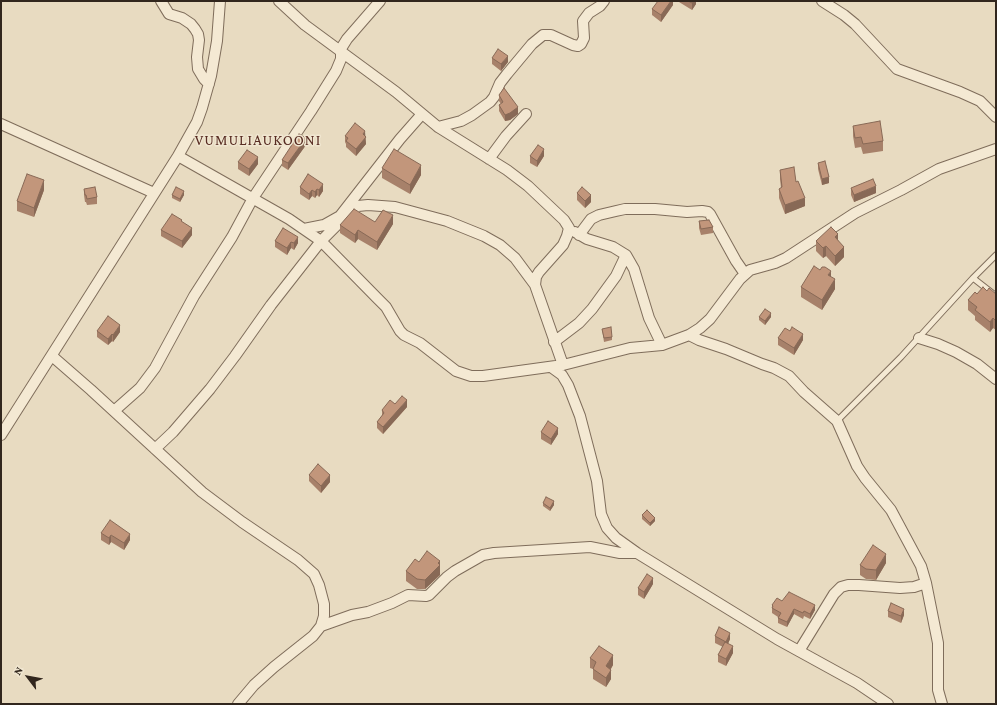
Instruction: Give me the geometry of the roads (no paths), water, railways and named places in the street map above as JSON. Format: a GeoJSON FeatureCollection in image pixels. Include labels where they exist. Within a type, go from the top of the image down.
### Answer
{"type":"FeatureCollection","features":[{"type":"Feature","properties":{"kind":"street"},"geometry":{"type":"LineString","coordinates":[[161,1],[169,14],[182,18],[191,24],[198,34],[199,40],[196,57],[198,69],[209,84]]}},
{"type":"Feature","properties":{"kind":"street"},"geometry":{"type":"LineString","coordinates":[[1,435],[178,156],[202,108],[209,84],[217,41],[220,1]]}},
{"type":"Feature","properties":{"kind":"street"},"geometry":{"type":"LineString","coordinates":[[279,1],[305,25],[400,96],[438,127],[507,170],[528,186],[564,220],[569,228],[588,239],[621,251],[634,269],[649,318],[662,345]]}},
{"type":"Feature","properties":{"kind":"street"},"geometry":{"type":"LineString","coordinates":[[114,412],[140,388],[155,368],[194,296],[232,237],[253,198],[341,62],[341,52],[347,39],[380,1]]}},
{"type":"Feature","properties":{"kind":"street"},"geometry":{"type":"LineString","coordinates":[[438,127],[460,121],[472,115],[490,102],[494,98],[500,83],[507,74],[532,44],[543,35],[551,35],[573,45],[578,46],[581,44],[584,38],[583,21],[589,13],[600,6],[604,1]]}},
{"type":"Feature","properties":{"kind":"street"},"geometry":{"type":"LineString","coordinates":[[822,1],[855,24],[897,68],[980,101],[996,117]]}},
{"type":"Feature","properties":{"kind":"street"},"geometry":{"type":"LineString","coordinates":[[304,229],[324,225],[340,216],[396,144],[422,114]]}},
{"type":"Feature","properties":{"kind":"street"},"geometry":{"type":"LineString","coordinates":[[489,159],[506,136],[526,114]]}},
{"type":"Feature","properties":{"kind":"street"},"geometry":{"type":"LineString","coordinates":[[1,124],[154,193]]}},
{"type":"Feature","properties":{"kind":"street"},"geometry":{"type":"LineString","coordinates":[[178,156],[253,198],[321,241],[386,307],[400,331],[404,335],[420,343],[456,371],[471,376],[483,376],[563,365],[630,348],[662,345],[689,335],[710,319],[745,274],[754,268],[775,263],[786,258],[855,213],[939,169],[996,149]]}},
{"type":"Feature","properties":{"kind":"street"},"geometry":{"type":"LineString","coordinates":[[156,449],[210,389],[271,305],[321,241],[358,206],[368,205],[394,207],[447,221],[484,236],[500,245],[515,258],[535,284],[563,365]]}},
{"type":"Feature","properties":{"kind":"street"},"geometry":{"type":"LineString","coordinates":[[579,235],[591,219],[599,215],[625,209],[708,212],[745,274]]}},
{"type":"Feature","properties":{"kind":"street"},"geometry":{"type":"LineString","coordinates":[[535,284],[536,277],[539,272],[562,245],[569,228]]}},
{"type":"Feature","properties":{"kind":"street"},"geometry":{"type":"LineString","coordinates":[[554,342],[579,323],[592,309],[616,276],[626,256]]}},
{"type":"Feature","properties":{"kind":"street"},"geometry":{"type":"LineString","coordinates":[[689,335],[774,368],[789,376],[804,392],[837,421],[857,466],[898,521],[921,566],[926,583],[938,643],[938,690],[942,704]]}},
{"type":"Feature","properties":{"kind":"street"},"geometry":{"type":"LineString","coordinates":[[919,338],[956,352],[977,364],[996,379]]}},
{"type":"Feature","properties":{"kind":"street"},"geometry":{"type":"LineString","coordinates":[[52,356],[211,499],[298,560],[314,574],[319,585],[324,604],[324,616],[321,626],[313,636],[254,685],[238,704]]}},
{"type":"Feature","properties":{"kind":"street"},"geometry":{"type":"LineString","coordinates":[[551,367],[559,372],[565,379],[580,416],[597,481],[601,514],[607,528],[616,538],[637,553],[799,651],[857,683],[888,704]]}},
{"type":"Feature","properties":{"kind":"street"},"geometry":{"type":"LineString","coordinates":[[321,626],[386,605],[408,595],[429,595],[446,577],[455,571],[483,555],[494,552],[590,547],[620,553],[637,553]]}},
{"type":"Feature","properties":{"kind":"street"},"geometry":{"type":"LineString","coordinates":[[799,651],[834,594],[842,587],[848,585],[859,585],[900,588],[914,587],[926,583]]}},
{"type":"Feature","properties":{"kind":"lane"},"geometry":{"type":"LineString","coordinates":[[837,421],[888,371],[996,255]]}},
{"type":"Feature","properties":{"kind":"lane"},"geometry":{"type":"LineString","coordinates":[[973,278],[996,296]]}},
{"type":"Feature","properties":{"kind":"district","name":"VUMULIAUKOONI"},"geometry":{"type":"Point","coordinates":[258,140]}}]}
